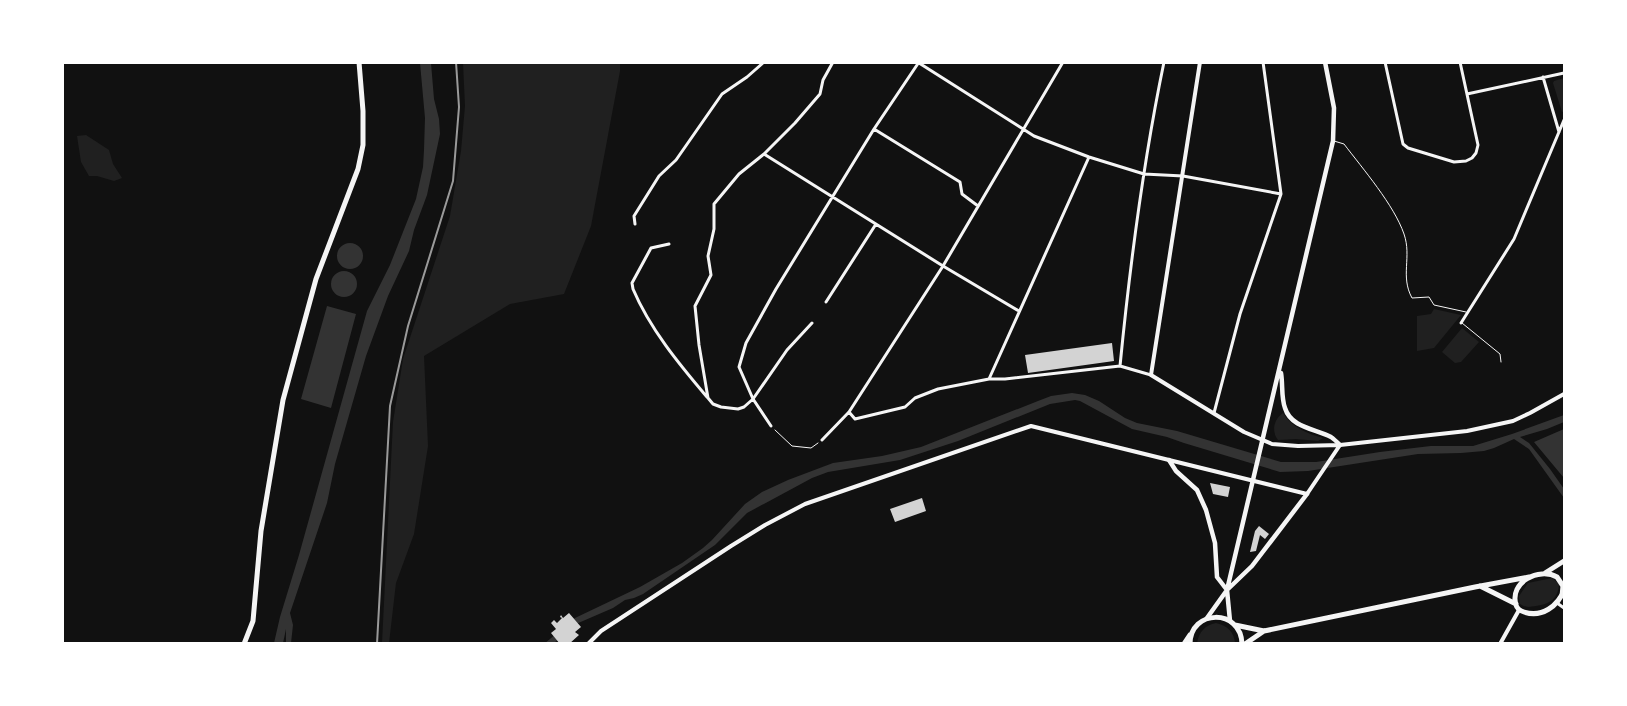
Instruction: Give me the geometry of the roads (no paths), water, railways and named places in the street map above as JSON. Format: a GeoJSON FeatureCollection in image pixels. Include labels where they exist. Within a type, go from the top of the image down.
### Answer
{"type":"FeatureCollection","features":[{"type":"Feature","properties":{"kind":"highway"},"geometry":{"type":"LineString","coordinates":[[244,644],[254,621],[261,531],[284,400],[316,279],[358,169],[363,145],[363,111],[359,62]]}},
{"type":"Feature","properties":{"kind":"highway"},"geometry":{"type":"LineString","coordinates":[[1545,573],[1564,560]]}},
{"type":"Feature","properties":{"kind":"highway"},"geometry":{"type":"LineString","coordinates":[[1184,644],[1196,626],[1207,618],[1217,616],[1235,625],[1241,635],[1243,644],[1264,631],[1545,573],[1553,574],[1560,580],[1563,593],[1557,603],[1539,613],[1519,610],[1516,604],[1517,591],[1529,577]]}},
{"type":"Feature","properties":{"kind":"highway"},"geometry":{"type":"LineString","coordinates":[[1480,586],[1516,604]]}},
{"type":"Feature","properties":{"kind":"highway"},"geometry":{"type":"LineString","coordinates":[[1235,625],[1264,631]]}},
{"type":"Feature","properties":{"kind":"highway"},"geometry":{"type":"LineString","coordinates":[[1190,644],[1192,632]]}},
{"type":"Feature","properties":{"kind":"main road"},"geometry":{"type":"LineString","coordinates":[[1230,621],[1227,590],[1333,141],[1334,108],[1325,62]]}},
{"type":"Feature","properties":{"kind":"main road"},"geometry":{"type":"LineString","coordinates":[[1280,369],[1284,406],[1288,416],[1311,431],[1330,437],[1340,445]]}},
{"type":"Feature","properties":{"kind":"main road"},"geometry":{"type":"LineString","coordinates":[[1169,460],[1176,471],[1197,490],[1206,510],[1215,543],[1217,577],[1227,590]]}},
{"type":"Feature","properties":{"kind":"main road"},"geometry":{"type":"LineString","coordinates":[[1207,618],[1227,590],[1252,566],[1307,494]]}},
{"type":"Feature","properties":{"kind":"street"},"geometry":{"type":"LineString","coordinates":[[635,224],[634,216],[659,176],[676,160],[722,94],[747,77],[764,62]]}},
{"type":"Feature","properties":{"kind":"street"},"geometry":{"type":"LineString","coordinates":[[708,398],[695,306],[711,275],[708,256],[714,229],[714,204],[739,174],[764,154],[795,123],[820,94],[823,80],[833,62]]}},
{"type":"Feature","properties":{"kind":"street"},"geometry":{"type":"LineString","coordinates":[[822,440],[848,412],[943,266],[1063,62]]}},
{"type":"Feature","properties":{"kind":"street"},"geometry":{"type":"LineString","coordinates":[[1120,366],[1129,272],[1164,62]]}},
{"type":"Feature","properties":{"kind":"street"},"geometry":{"type":"LineString","coordinates":[[1151,376],[1200,62]]}},
{"type":"Feature","properties":{"kind":"street"},"geometry":{"type":"LineString","coordinates":[[1214,413],[1240,314],[1281,194],[1263,62]]}},
{"type":"Feature","properties":{"kind":"street"},"geometry":{"type":"LineString","coordinates":[[1385,62],[1403,144],[1408,148],[1454,162],[1466,161],[1472,158],[1476,153],[1478,145],[1460,62]]}},
{"type":"Feature","properties":{"kind":"street"},"geometry":{"type":"LineString","coordinates":[[771,426],[753,399],[739,367],[746,343],[776,288],[874,129],[919,63],[1034,136],[1089,157],[1144,174],[1183,176],[1281,194]]}},
{"type":"Feature","properties":{"kind":"street"},"geometry":{"type":"LineString","coordinates":[[1467,94],[1564,73]]}},
{"type":"Feature","properties":{"kind":"street"},"geometry":{"type":"LineString","coordinates":[[1543,78],[1559,132]]}},
{"type":"Feature","properties":{"kind":"street"},"geometry":{"type":"LineString","coordinates":[[1461,323],[1514,239],[1564,120]]}},
{"type":"Feature","properties":{"kind":"street"},"geometry":{"type":"LineString","coordinates":[[874,129],[960,182],[962,194],[978,206]]}},
{"type":"Feature","properties":{"kind":"street"},"geometry":{"type":"LineString","coordinates":[[764,154],[943,266],[1020,311]]}},
{"type":"Feature","properties":{"kind":"street"},"geometry":{"type":"LineString","coordinates":[[989,379],[1089,157]]}},
{"type":"Feature","properties":{"kind":"street"},"geometry":{"type":"LineString","coordinates":[[826,302],[876,224]]}},
{"type":"Feature","properties":{"kind":"street"},"geometry":{"type":"LineString","coordinates":[[669,244],[651,248],[632,283],[633,289],[656,330],[688,375],[713,404],[738,409],[753,399],[787,350],[812,323]]}},
{"type":"Feature","properties":{"kind":"street"},"geometry":{"type":"LineString","coordinates":[[848,412],[855,419],[905,406],[916,398],[938,389],[989,379],[1005,379],[1120,366],[1151,376],[1244,432],[1272,444],[1298,446],[1340,445],[1467,431],[1510,422],[1530,414],[1564,394]]}},
{"type":"Feature","properties":{"kind":"street"},"geometry":{"type":"LineString","coordinates":[[588,644],[601,631],[731,546],[805,504],[1031,426],[1307,494],[1340,445]]}},
{"type":"Feature","properties":{"kind":"street"},"geometry":{"type":"LineString","coordinates":[[1557,603],[1564,608]]}},
{"type":"Feature","properties":{"kind":"street"},"geometry":{"type":"LineString","coordinates":[[1500,644],[1519,610]]}},
{"type":"Feature","properties":{"kind":"lane"},"geometry":{"type":"LineString","coordinates":[[1333,141],[1344,144],[1396,215],[1408,248],[1405,274],[1407,290],[1412,298],[1429,297],[1434,305],[1468,313]]}},
{"type":"Feature","properties":{"kind":"lane"},"geometry":{"type":"LineString","coordinates":[[1461,323],[1500,354],[1501,362]]}},
{"type":"Feature","properties":{"kind":"railway"},"geometry":{"type":"LineString","coordinates":[[377,644],[390,406],[408,326],[453,181],[459,107],[456,62]]}}]}
